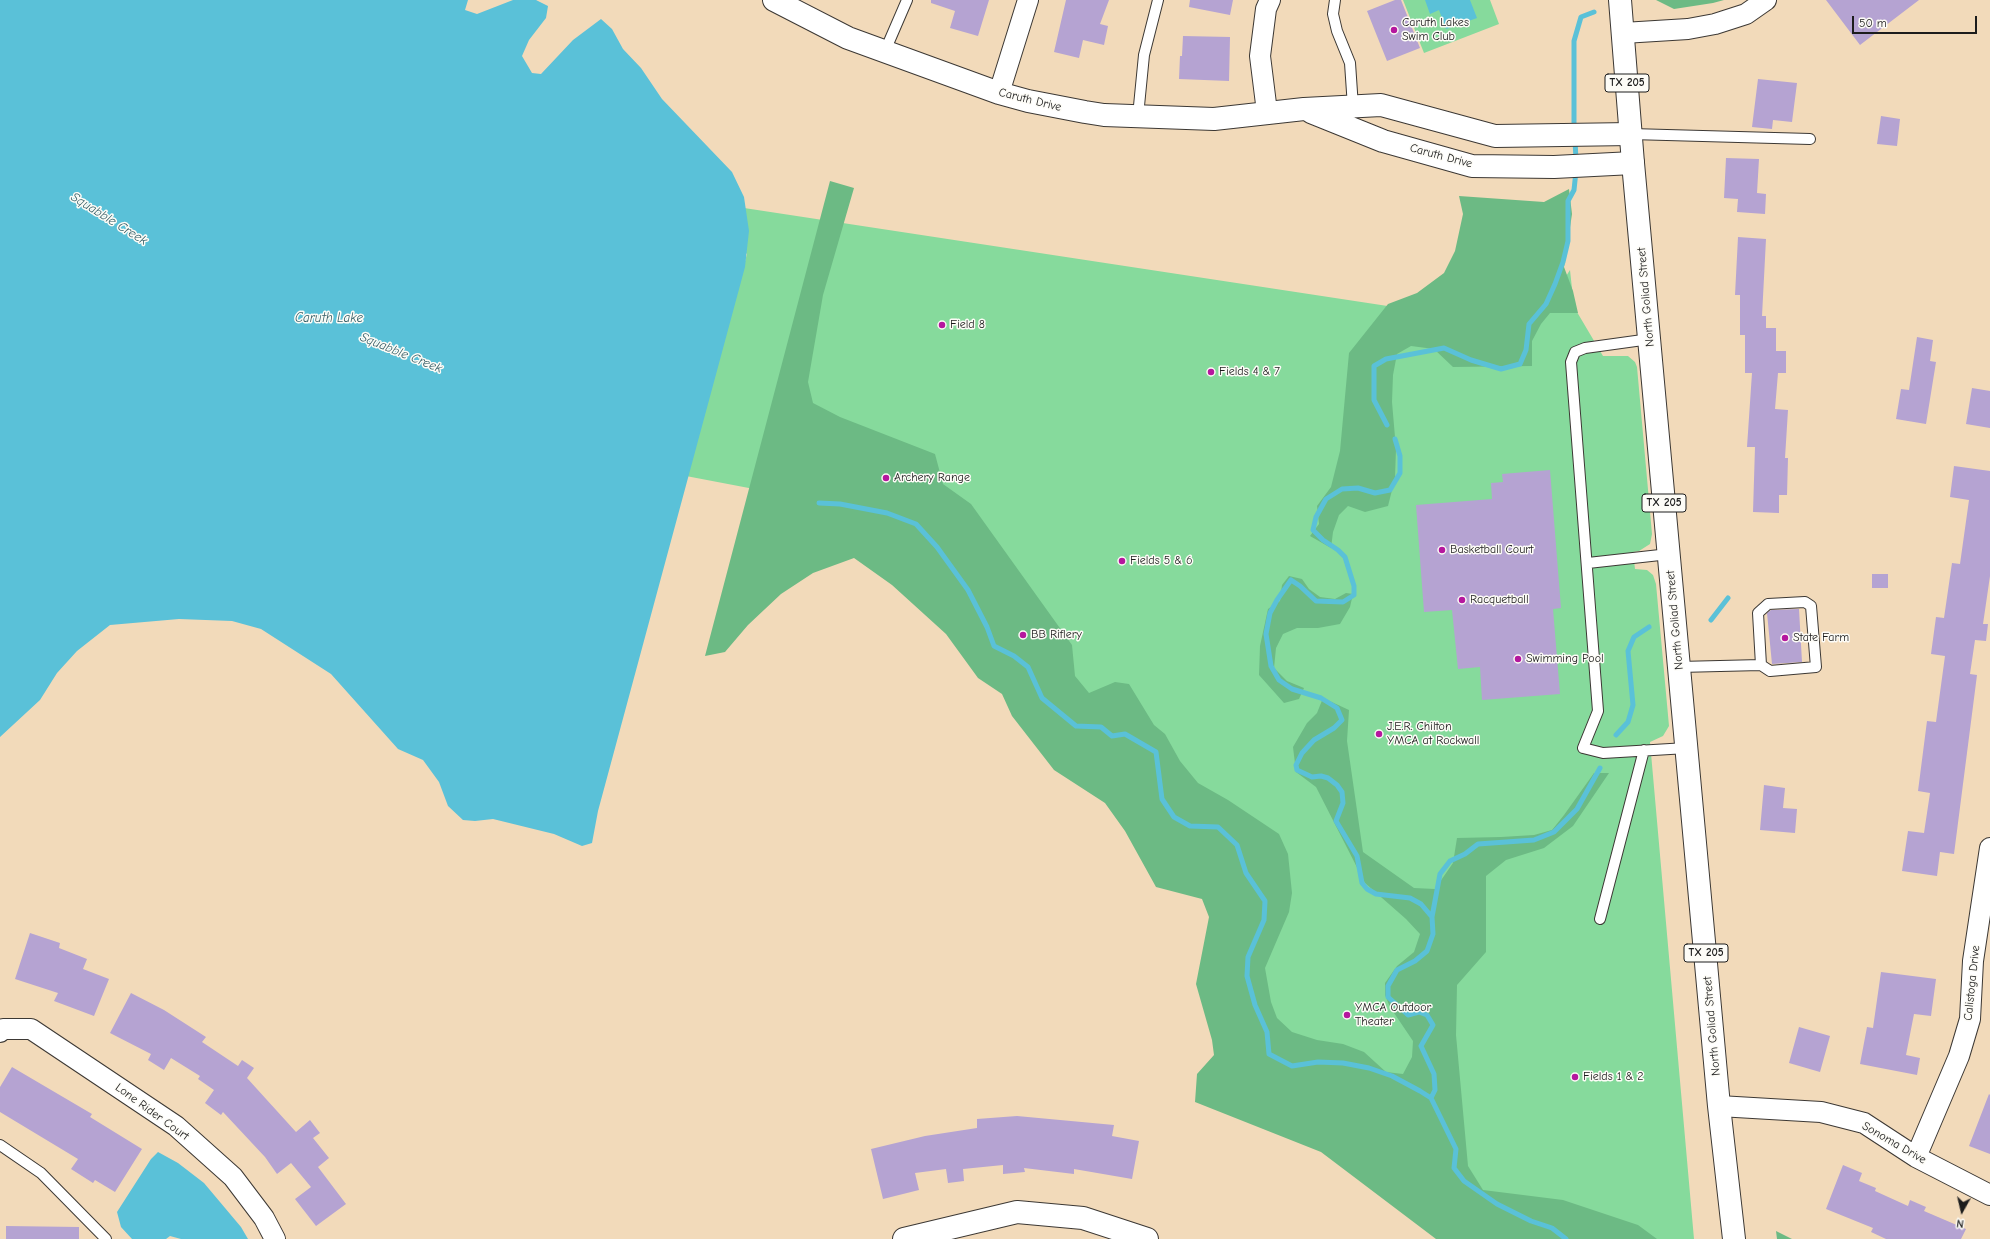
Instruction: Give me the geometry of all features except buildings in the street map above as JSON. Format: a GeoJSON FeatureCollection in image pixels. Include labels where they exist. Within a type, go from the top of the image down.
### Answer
{"type":"FeatureCollection","features":[{"type":"Feature","properties":{"kind":"street"},"geometry":{"type":"LineString","coordinates":[[999,93],[1028,0]]}},
{"type":"Feature","properties":{"kind":"street"},"geometry":{"type":"LineString","coordinates":[[1267,112],[1260,56],[1266,10],[1270,0]]}},
{"type":"Feature","properties":{"kind":"street","name":"North Goliad Street"},"geometry":{"type":"LineString","coordinates":[[1620,0],[1633,163],[1719,1106],[1734,1239]]}},
{"type":"Feature","properties":{"kind":"street"},"geometry":{"type":"LineString","coordinates":[[1623,33],[1688,29],[1715,24],[1746,14],[1766,0]]}},
{"type":"Feature","properties":{"kind":"street","name":"Caruth Drive"},"geometry":{"type":"LineString","coordinates":[[778,1],[848,38],[885,50],[999,93],[1028,101],[1084,112],[1214,119],[1267,112],[1381,105],[1495,136],[1631,134]]}},
{"type":"Feature","properties":{"kind":"street","name":"Caruth Drive"},"geometry":{"type":"LineString","coordinates":[[1304,109],[1382,141],[1472,166],[1554,167],[1633,163]]}},
{"type":"Feature","properties":{"kind":"street","name":"Calistoga Drive"},"geometry":{"type":"LineString","coordinates":[[1916,1157],[1959,1056],[1970,1019],[1973,961],[1990,855]]}},
{"type":"Feature","properties":{"kind":"street","name":"Lone Rider Court"},"geometry":{"type":"LineString","coordinates":[[0,1032],[3,1029],[31,1029],[176,1126],[232,1177],[264,1218],[275,1239]]}},
{"type":"Feature","properties":{"kind":"street","name":"Sonoma Drive"},"geometry":{"type":"LineString","coordinates":[[1719,1106],[1821,1112],[1864,1123],[1916,1157],[1990,1195]]}},
{"type":"Feature","properties":{"kind":"street"},"geometry":{"type":"LineString","coordinates":[[904,1239],[1017,1212],[1083,1218],[1145,1239]]}},
{"type":"Feature","properties":{"kind":"lane"},"geometry":{"type":"LineString","coordinates":[[885,50],[907,0]]}},
{"type":"Feature","properties":{"kind":"lane"},"geometry":{"type":"LineString","coordinates":[[1138,116],[1144,55],[1158,0]]}},
{"type":"Feature","properties":{"kind":"lane"},"geometry":{"type":"LineString","coordinates":[[1334,0],[1333,14],[1337,31],[1350,62],[1353,107]]}},
{"type":"Feature","properties":{"kind":"lane"},"geometry":{"type":"LineString","coordinates":[[1631,134],[1810,139]]}},
{"type":"Feature","properties":{"kind":"lane"},"geometry":{"type":"LineString","coordinates":[[1650,339],[1585,348],[1575,352],[1571,362],[1588,563],[1598,711],[1583,748],[1603,753],[1687,748]]}},
{"type":"Feature","properties":{"kind":"lane"},"geometry":{"type":"LineString","coordinates":[[1588,563],[1669,554]]}},
{"type":"Feature","properties":{"kind":"lane"},"geometry":{"type":"LineString","coordinates":[[1679,667],[1761,665],[1770,671],[1816,667],[1811,606],[1805,602],[1768,604],[1758,613],[1761,665]]}},
{"type":"Feature","properties":{"kind":"lane"},"geometry":{"type":"LineString","coordinates":[[1600,919],[1644,750]]}},
{"type":"Feature","properties":{"kind":"lane"},"geometry":{"type":"LineString","coordinates":[[0,1145],[41,1173],[106,1239]]}},
{"type":"Feature","properties":{"kind":"green space"},"geometry":{"type":"Polygon","coordinates":[[[1403,0],[1490,0],[1499,24],[1424,53],[1403,0]]]}},
{"type":"Feature","properties":{"kind":"green space"},"geometry":{"type":"Polygon","coordinates":[[[1656,0],[1724,0],[1674,9],[1656,0]]]}},
{"type":"Feature","properties":{"kind":"green space"},"geometry":{"type":"Polygon","coordinates":[[[830,181],[854,188],[823,295],[808,382],[813,403],[840,417],[935,454],[943,484],[971,504],[1072,645],[1075,676],[1089,693],[1115,682],[1129,684],[1154,725],[1165,734],[1180,761],[1198,783],[1228,800],[1279,834],[1288,854],[1292,893],[1289,912],[1265,968],[1271,1002],[1277,1018],[1292,1032],[1317,1040],[1343,1044],[1364,1052],[1386,1072],[1403,1074],[1412,1057],[1413,1041],[1390,1007],[1385,995],[1385,983],[1397,966],[1414,952],[1420,934],[1406,919],[1365,883],[1316,787],[1296,772],[1293,747],[1307,723],[1317,713],[1323,698],[1349,710],[1347,741],[1363,852],[1414,888],[1435,889],[1453,863],[1457,838],[1534,835],[1552,830],[1594,773],[1609,773],[1573,826],[1544,848],[1506,860],[1486,876],[1486,952],[1457,985],[1456,1035],[1468,1166],[1483,1190],[1563,1200],[1638,1225],[1657,1239],[1436,1239],[1321,1152],[1195,1102],[1197,1074],[1214,1055],[1212,1040],[1196,984],[1209,917],[1202,899],[1156,887],[1125,831],[1105,803],[1054,770],[1012,716],[1002,694],[978,678],[946,634],[892,585],[854,558],[813,573],[781,594],[748,625],[725,652],[705,656],[830,181]]]}},
{"type":"Feature","properties":{"kind":"green space"},"geometry":{"type":"Polygon","coordinates":[[[1569,189],[1572,214],[1564,267],[1573,291],[1578,313],[1550,313],[1541,324],[1532,341],[1532,366],[1453,367],[1434,349],[1411,346],[1397,354],[1393,375],[1392,402],[1396,449],[1395,478],[1388,506],[1365,512],[1348,506],[1339,515],[1333,532],[1331,548],[1310,536],[1319,524],[1317,506],[1331,487],[1340,451],[1349,353],[1388,304],[1417,293],[1444,273],[1455,251],[1463,214],[1459,196],[1544,202],[1569,189]]]}},
{"type":"Feature","properties":{"kind":"green space","name":"J.E.R. Chilton YMCA at Rockwall"},"geometry":{"type":"Polygon","coordinates":[[[731,206],[1532,328],[1570,270],[1574,307],[1603,356],[1628,356],[1635,362],[1637,367],[1652,534],[1650,544],[1639,551],[1633,552],[1635,569],[1647,570],[1653,575],[1656,584],[1669,726],[1663,736],[1650,742],[1694,1239],[1564,1239],[1464,1188],[1275,1059],[1255,962],[1065,712],[969,530],[686,476],[747,254],[714,225],[731,206]]]}},
{"type":"Feature","properties":{"kind":"green space"},"geometry":{"type":"Polygon","coordinates":[[[1289,576],[1302,579],[1309,589],[1320,597],[1335,599],[1346,593],[1353,594],[1350,607],[1340,624],[1318,628],[1297,628],[1283,634],[1276,648],[1274,668],[1287,681],[1304,688],[1299,699],[1284,703],[1259,675],[1260,646],[1268,609],[1280,601],[1282,585],[1289,576]]]}},
{"type":"Feature","properties":{"kind":"green space"},"geometry":{"type":"Polygon","coordinates":[[[1776,1231],[1792,1239],[1777,1239],[1776,1231]]]}},
{"type":"Feature","properties":{"kind":"water","name":"Caruth Lake"},"geometry":{"type":"Polygon","coordinates":[[[0,0],[468,0],[465,10],[477,14],[513,0],[536,0],[548,6],[546,18],[529,40],[522,56],[532,73],[541,74],[573,40],[601,19],[612,29],[623,49],[641,68],[662,99],[732,172],[744,197],[749,231],[745,267],[598,811],[592,843],[582,846],[554,834],[493,819],[475,821],[463,820],[448,806],[439,782],[423,760],[398,749],[331,674],[261,629],[232,621],[179,619],[110,625],[77,651],[57,673],[40,700],[0,737],[0,0]]]}},
{"type":"Feature","properties":{"kind":"water"},"geometry":{"type":"Polygon","coordinates":[[[1425,0],[1470,0],[1477,18],[1446,29],[1439,10],[1430,14],[1425,0]]]}},
{"type":"Feature","properties":{"kind":"water"},"geometry":{"type":"Polygon","coordinates":[[[158,1152],[178,1163],[204,1183],[241,1227],[248,1239],[181,1239],[170,1236],[166,1239],[132,1239],[121,1227],[117,1212],[151,1159],[158,1152]]]}},
{"type":"Feature","properties":{"kind":"waterway"},"geometry":{"type":"LineString","coordinates":[[1574,129],[1574,41],[1581,17],[1594,12]]}},
{"type":"Feature","properties":{"kind":"waterway"},"geometry":{"type":"LineString","coordinates":[[1575,139],[1576,161]]}},
{"type":"Feature","properties":{"kind":"waterway"},"geometry":{"type":"LineString","coordinates":[[1387,425],[1374,400],[1374,366],[1386,359],[1444,348],[1471,360],[1501,369],[1520,364],[1526,350],[1529,324],[1546,304],[1563,262],[1568,241],[1568,201],[1574,190],[1576,171]]}},
{"type":"Feature","properties":{"kind":"waterway"},"geometry":{"type":"LineString","coordinates":[[1395,439],[1400,456],[1400,473],[1390,490],[1375,493],[1358,488],[1342,489],[1326,499],[1316,517],[1313,530],[1345,557],[1354,586],[1354,595],[1343,602],[1316,601],[1291,580],[1270,613],[1266,634],[1271,666],[1279,680],[1292,689],[1321,698],[1337,708],[1342,720],[1334,728],[1314,740],[1302,753],[1296,765],[1297,770],[1312,777],[1321,776],[1328,778],[1337,785],[1342,792],[1343,803],[1336,821],[1357,856],[1362,883],[1367,889],[1376,894],[1410,898],[1421,904],[1432,917],[1433,934],[1427,951],[1415,961],[1397,970],[1388,986],[1388,997],[1408,1015],[1419,1012],[1427,1015],[1433,1025],[1421,1046],[1434,1074],[1435,1090],[1431,1098]]}},
{"type":"Feature","properties":{"kind":"waterway","name":"Squabble Creek"},"geometry":{"type":"LineString","coordinates":[[819,503],[840,504],[887,513],[916,524],[937,547],[968,590],[987,627],[994,646],[1014,656],[1028,667],[1042,698],[1076,726],[1101,727],[1112,736],[1125,734],[1156,752],[1162,799],[1174,817],[1190,826],[1218,827],[1237,845],[1246,873],[1265,901],[1264,920],[1248,957],[1247,976],[1255,1005],[1267,1032],[1269,1054],[1292,1066],[1318,1062],[1343,1063],[1369,1068],[1392,1076],[1420,1091],[1431,1098],[1456,1149],[1454,1168],[1464,1181],[1497,1204],[1531,1221],[1552,1228],[1566,1239]]}},
{"type":"Feature","properties":{"kind":"waterway"},"geometry":{"type":"LineString","coordinates":[[1711,620],[1728,598]]}},
{"type":"Feature","properties":{"kind":"waterway"},"geometry":{"type":"LineString","coordinates":[[1616,735],[1628,722],[1633,705],[1628,651],[1634,637],[1649,627]]}},
{"type":"Feature","properties":{"kind":"waterway"},"geometry":{"type":"LineString","coordinates":[[1432,917],[1440,874],[1450,861],[1465,854],[1478,844],[1534,840],[1554,832],[1577,809],[1600,768]]}},
{"type":"Feature","properties":{"kind":"place","name":"Caruth Lakes Swim Club"},"geometry":{"type":"Point","coordinates":[1394,30]}},
{"type":"Feature","properties":{"kind":"place","name":"Field 8"},"geometry":{"type":"Point","coordinates":[942,325]}},
{"type":"Feature","properties":{"kind":"place","name":"Fields 4 & 7"},"geometry":{"type":"Point","coordinates":[1211,372]}},
{"type":"Feature","properties":{"kind":"place","name":"Archery Range"},"geometry":{"type":"Point","coordinates":[886,478]}},
{"type":"Feature","properties":{"kind":"place","name":"Basketball Court"},"geometry":{"type":"Point","coordinates":[1442,550]}},
{"type":"Feature","properties":{"kind":"place","name":"Fields 5 & 6"},"geometry":{"type":"Point","coordinates":[1122,561]}},
{"type":"Feature","properties":{"kind":"place","name":"Racquetball"},"geometry":{"type":"Point","coordinates":[1462,600]}},
{"type":"Feature","properties":{"kind":"place","name":"BB Riflery"},"geometry":{"type":"Point","coordinates":[1023,635]}},
{"type":"Feature","properties":{"kind":"place","name":"State Farm"},"geometry":{"type":"Point","coordinates":[1785,638]}},
{"type":"Feature","properties":{"kind":"place","name":"Swimming Pool"},"geometry":{"type":"Point","coordinates":[1518,659]}},
{"type":"Feature","properties":{"kind":"place","name":"J.E.R. Chilton YMCA at Rockwall"},"geometry":{"type":"Point","coordinates":[1379,734]}},
{"type":"Feature","properties":{"kind":"place","name":"YMCA Outdoor Theater"},"geometry":{"type":"Point","coordinates":[1347,1015]}},
{"type":"Feature","properties":{"kind":"place","name":"Fields 1 & 2"},"geometry":{"type":"Point","coordinates":[1575,1077]}}]}
